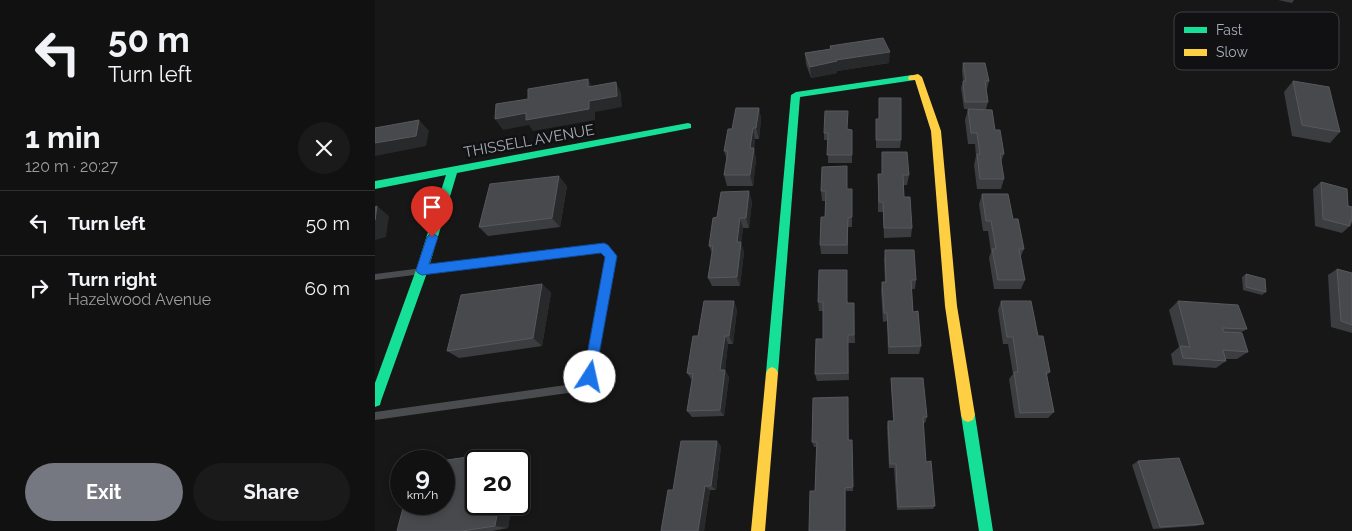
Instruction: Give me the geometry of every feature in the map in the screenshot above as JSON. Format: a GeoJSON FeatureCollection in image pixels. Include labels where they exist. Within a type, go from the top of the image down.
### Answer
{"type":"FeatureCollection","features":[{"type":"Feature","properties":{"kind":"street"},"geometry":{"type":"LineString","coordinates":[[758,531],[796,95],[917,77],[936,131],[951,306],[986,531]]}},
{"type":"Feature","properties":{"kind":"street","name":"THISSELL AVENUE"},"geometry":{"type":"LineString","coordinates":[[375,185],[688,126]]}},
{"type":"Feature","properties":{"kind":"street"},"geometry":{"type":"LineString","coordinates":[[376,396],[422,270],[453,170]]}},
{"type":"Feature","properties":{"kind":"lane"},"geometry":{"type":"LineString","coordinates":[[375,277],[604,248],[611,256],[590,377],[575,388],[375,416]]}},
{"type":"Feature","properties":{"kind":"building"},"geometry":{"type":"Polygon","coordinates":[[[883,38],[890,52],[836,60],[810,67],[805,53],[831,49],[830,46],[883,38]]]}},
{"type":"Feature","properties":{"kind":"building"},"geometry":{"type":"Polygon","coordinates":[[[963,63],[985,63],[989,81],[985,81],[988,102],[965,102],[963,81],[966,81],[963,63]]]}},
{"type":"Feature","properties":{"kind":"building"},"geometry":{"type":"Polygon","coordinates":[[[588,79],[588,87],[616,82],[617,96],[589,101],[589,109],[526,120],[526,113],[495,119],[496,104],[528,99],[528,89],[588,79]]]}},
{"type":"Feature","properties":{"kind":"building"},"geometry":{"type":"Polygon","coordinates":[[[1293,81],[1329,87],[1340,132],[1302,125],[1293,81]]]}},
{"type":"Feature","properties":{"kind":"building"},"geometry":{"type":"Polygon","coordinates":[[[879,98],[901,98],[901,140],[876,140],[879,98]]]}},
{"type":"Feature","properties":{"kind":"building"},"geometry":{"type":"Polygon","coordinates":[[[736,108],[759,108],[750,148],[754,148],[750,175],[724,175],[728,151],[724,151],[728,129],[732,129],[736,108]]]}},
{"type":"Feature","properties":{"kind":"building"},"geometry":{"type":"Polygon","coordinates":[[[968,109],[992,110],[995,130],[1000,130],[1004,154],[1000,154],[1004,179],[980,179],[977,154],[980,154],[977,133],[971,133],[968,109]]]}},
{"type":"Feature","properties":{"kind":"building"},"geometry":{"type":"Polygon","coordinates":[[[825,111],[848,111],[847,129],[852,130],[852,155],[827,155],[828,133],[824,133],[825,111]]]}},
{"type":"Feature","properties":{"kind":"building"},"geometry":{"type":"Polygon","coordinates":[[[419,120],[416,136],[375,143],[375,128],[419,120]]]}},
{"type":"Feature","properties":{"kind":"building"},"geometry":{"type":"Polygon","coordinates":[[[882,152],[907,152],[909,175],[903,175],[904,197],[910,197],[912,228],[884,228],[883,202],[879,202],[878,174],[882,174],[882,152]]]}},
{"type":"Feature","properties":{"kind":"building"},"geometry":{"type":"Polygon","coordinates":[[[847,166],[847,189],[852,189],[852,217],[848,218],[847,245],[820,245],[821,217],[825,217],[826,191],[821,191],[822,167],[847,166]]]}},
{"type":"Feature","properties":{"kind":"building"},"geometry":{"type":"Polygon","coordinates":[[[559,176],[552,218],[479,227],[490,184],[559,176]]]}},
{"type":"Feature","properties":{"kind":"building"},"geometry":{"type":"Polygon","coordinates":[[[1321,182],[1347,189],[1348,206],[1352,207],[1350,226],[1323,219],[1321,182]]]}},
{"type":"Feature","properties":{"kind":"building"},"geometry":{"type":"Polygon","coordinates":[[[749,191],[746,218],[740,218],[737,242],[741,242],[737,277],[708,278],[713,246],[709,246],[713,218],[717,217],[721,192],[749,191]]]}},
{"type":"Feature","properties":{"kind":"building"},"geometry":{"type":"Polygon","coordinates":[[[982,194],[1008,194],[1013,219],[1018,219],[1024,249],[1019,249],[1025,280],[998,280],[992,249],[996,249],[991,221],[986,221],[982,194]]]}},
{"type":"Feature","properties":{"kind":"building"},"geometry":{"type":"Polygon","coordinates":[[[885,250],[914,250],[916,280],[911,280],[913,312],[918,311],[921,346],[889,347],[887,313],[884,313],[882,282],[886,282],[885,250]]]}},
{"type":"Feature","properties":{"kind":"building"},"geometry":{"type":"Polygon","coordinates":[[[1337,269],[1352,273],[1352,325],[1341,321],[1337,269]]]}},
{"type":"Feature","properties":{"kind":"building"},"geometry":{"type":"Polygon","coordinates":[[[819,270],[847,270],[847,303],[854,303],[854,335],[848,335],[848,373],[815,374],[816,339],[823,339],[823,302],[818,302],[819,270]]]}},
{"type":"Feature","properties":{"kind":"building"},"geometry":{"type":"Polygon","coordinates":[[[1246,274],[1265,279],[1266,292],[1246,287],[1246,274]]]}},
{"type":"Feature","properties":{"kind":"building"},"geometry":{"type":"Polygon","coordinates":[[[542,284],[533,338],[447,351],[461,295],[542,284]]]}},
{"type":"Feature","properties":{"kind":"building"},"geometry":{"type":"Polygon","coordinates":[[[704,301],[734,301],[729,336],[725,336],[720,370],[725,370],[720,410],[687,411],[693,374],[687,373],[693,336],[698,336],[704,301]]]}},
{"type":"Feature","properties":{"kind":"building"},"geometry":{"type":"Polygon","coordinates":[[[1001,301],[1031,301],[1038,336],[1043,336],[1050,372],[1046,372],[1054,412],[1020,413],[1014,372],[1018,372],[1013,337],[1007,337],[1001,301]]]}},
{"type":"Feature","properties":{"kind":"building"},"geometry":{"type":"Polygon","coordinates":[[[1178,301],[1238,305],[1247,329],[1222,328],[1224,332],[1242,333],[1248,352],[1223,350],[1226,361],[1183,358],[1180,346],[1190,347],[1178,301]]]}},
{"type":"Feature","properties":{"kind":"building"},"geometry":{"type":"Polygon","coordinates":[[[891,378],[923,378],[927,417],[923,417],[926,462],[931,461],[935,506],[898,507],[896,464],[890,464],[888,421],[894,421],[891,378]]]}},
{"type":"Feature","properties":{"kind":"building"},"geometry":{"type":"Polygon","coordinates":[[[848,397],[848,440],[852,440],[853,487],[845,488],[845,531],[809,531],[810,491],[815,491],[817,442],[812,442],[813,398],[848,397]]]}},
{"type":"Feature","properties":{"kind":"building"},"geometry":{"type":"Polygon","coordinates":[[[681,441],[717,441],[711,486],[705,486],[698,531],[661,531],[668,490],[673,490],[681,441]]]}},
{"type":"Feature","properties":{"kind":"building"},"geometry":{"type":"Polygon","coordinates":[[[465,457],[465,515],[497,515],[495,526],[462,531],[397,531],[401,515],[455,515],[455,459],[465,457]]]}},
{"type":"Feature","properties":{"kind":"building"},"geometry":{"type":"Polygon","coordinates":[[[1179,458],[1204,524],[1160,527],[1138,461],[1179,458]]]}},
{"type":"Feature","properties":{"kind":"traffic: fast"},"geometry":{"type":"LineString","coordinates":[[772,373],[796,95],[912,78]]}},
{"type":"Feature","properties":{"kind":"traffic: fast"},"geometry":{"type":"LineString","coordinates":[[375,185],[688,126]]}},
{"type":"Feature","properties":{"kind":"traffic: fast"},"geometry":{"type":"LineString","coordinates":[[375,401],[422,270],[453,170]]}},
{"type":"Feature","properties":{"kind":"traffic: fast"},"geometry":{"type":"LineString","coordinates":[[968,415],[986,531]]}},
{"type":"Feature","properties":{"kind":"traffic: slow"},"geometry":{"type":"LineString","coordinates":[[912,78],[918,77],[936,131],[951,306],[968,415]]}},
{"type":"Feature","properties":{"kind":"traffic: slow"},"geometry":{"type":"LineString","coordinates":[[758,531],[772,373]]}},
{"type":"Feature","properties":{"kind":"route"},"geometry":{"type":"LineString","coordinates":[[432,237],[422,270],[604,248],[611,256],[590,377]]}}]}
